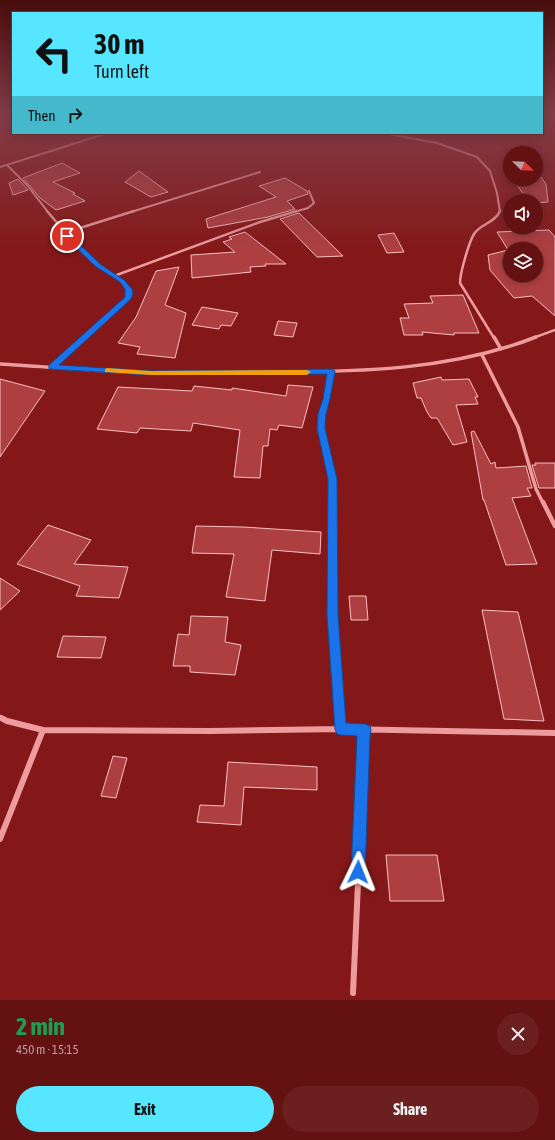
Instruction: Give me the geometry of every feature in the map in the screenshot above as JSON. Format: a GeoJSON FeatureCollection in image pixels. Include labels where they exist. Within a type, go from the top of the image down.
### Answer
{"type":"FeatureCollection","features":[{"type":"Feature","properties":{"kind":"street"},"geometry":{"type":"LineString","coordinates":[[0,166],[15,162]]}},
{"type":"Feature","properties":{"kind":"street"},"geometry":{"type":"LineString","coordinates":[[481,162],[490,171],[497,193],[500,210],[498,216],[474,233],[460,275],[460,283],[501,349]]}},
{"type":"Feature","properties":{"kind":"street"},"geometry":{"type":"LineString","coordinates":[[7,164],[27,186],[64,233],[98,265],[122,281],[129,289],[128,298],[52,367]]}},
{"type":"Feature","properties":{"kind":"street"},"geometry":{"type":"LineString","coordinates":[[64,233],[260,172]]}},
{"type":"Feature","properties":{"kind":"street"},"geometry":{"type":"LineString","coordinates":[[114,276],[260,222],[308,208],[314,203],[308,191]]}},
{"type":"Feature","properties":{"kind":"street"},"geometry":{"type":"LineString","coordinates":[[0,364],[151,373],[331,371],[389,368],[450,361],[482,355],[524,342],[555,330]]}},
{"type":"Feature","properties":{"kind":"street"},"geometry":{"type":"LineString","coordinates":[[482,355],[518,427],[536,488],[555,526]]}},
{"type":"Feature","properties":{"kind":"street"},"geometry":{"type":"LineString","coordinates":[[331,371],[327,399],[322,414],[321,428],[332,479],[333,615],[341,729]]}},
{"type":"Feature","properties":{"kind":"street"},"geometry":{"type":"LineString","coordinates":[[0,717],[7,721],[43,730],[211,731],[341,729],[555,733]]}},
{"type":"Feature","properties":{"kind":"street"},"geometry":{"type":"LineString","coordinates":[[0,839],[43,730]]}},
{"type":"Feature","properties":{"kind":"street"},"geometry":{"type":"LineString","coordinates":[[353,993],[365,730]]}},
{"type":"Feature","properties":{"kind":"building"},"geometry":{"type":"Polygon","coordinates":[[[62,163],[80,173],[53,182],[75,193],[73,194],[85,201],[56,210],[40,198],[23,178],[62,163]]]}},
{"type":"Feature","properties":{"kind":"building"},"geometry":{"type":"Polygon","coordinates":[[[139,171],[168,192],[151,197],[125,182],[139,171]]]}},
{"type":"Feature","properties":{"kind":"building"},"geometry":{"type":"Polygon","coordinates":[[[285,178],[307,191],[308,194],[287,201],[295,209],[268,217],[208,228],[206,219],[276,197],[259,186],[285,178]]]}},
{"type":"Feature","properties":{"kind":"building"},"geometry":{"type":"Polygon","coordinates":[[[18,179],[28,190],[13,195],[9,183],[18,179]]]}},
{"type":"Feature","properties":{"kind":"building"},"geometry":{"type":"Polygon","coordinates":[[[543,180],[546,184],[548,202],[543,202],[543,194],[523,194],[518,186],[543,186],[543,180]]]}},
{"type":"Feature","properties":{"kind":"building"},"geometry":{"type":"Polygon","coordinates":[[[299,213],[343,256],[317,257],[280,219],[299,213]]]}},
{"type":"Feature","properties":{"kind":"building"},"geometry":{"type":"Polygon","coordinates":[[[543,230],[549,230],[555,237],[555,316],[532,296],[514,298],[490,270],[488,255],[503,251],[503,282],[543,282],[543,242],[503,242],[497,232],[503,232],[503,234],[543,234],[543,230]]]}},
{"type":"Feature","properties":{"kind":"building"},"geometry":{"type":"Polygon","coordinates":[[[245,232],[286,264],[265,264],[266,266],[250,267],[251,272],[192,278],[191,255],[235,252],[223,242],[232,239],[229,237],[245,232]]]}},
{"type":"Feature","properties":{"kind":"building"},"geometry":{"type":"Polygon","coordinates":[[[394,233],[404,252],[387,253],[378,235],[394,233]]]}},
{"type":"Feature","properties":{"kind":"building"},"geometry":{"type":"Polygon","coordinates":[[[179,267],[165,305],[186,313],[175,358],[137,354],[140,347],[118,343],[136,317],[156,271],[179,267]]]}},
{"type":"Feature","properties":{"kind":"building"},"geometry":{"type":"Polygon","coordinates":[[[463,295],[479,333],[454,333],[454,335],[422,332],[423,335],[404,335],[400,318],[409,318],[404,304],[433,303],[430,296],[463,295]]]}},
{"type":"Feature","properties":{"kind":"building"},"geometry":{"type":"Polygon","coordinates":[[[202,307],[238,313],[231,326],[221,325],[219,329],[192,325],[202,307]]]}},
{"type":"Feature","properties":{"kind":"building"},"geometry":{"type":"Polygon","coordinates":[[[278,321],[297,323],[293,337],[274,335],[278,321]]]}},
{"type":"Feature","properties":{"kind":"building"},"geometry":{"type":"Polygon","coordinates":[[[441,377],[442,380],[469,379],[478,397],[475,397],[478,404],[456,405],[467,442],[453,445],[437,418],[431,418],[421,398],[417,398],[413,383],[441,377]]]}},
{"type":"Feature","properties":{"kind":"building"},"geometry":{"type":"Polygon","coordinates":[[[0,379],[45,391],[0,457],[0,379]]]}},
{"type":"Feature","properties":{"kind":"building"},"geometry":{"type":"Polygon","coordinates":[[[288,385],[313,387],[302,428],[279,425],[277,430],[270,429],[268,446],[263,446],[260,478],[234,477],[240,430],[193,423],[191,431],[140,428],[137,433],[97,429],[118,387],[192,391],[194,386],[232,390],[232,388],[286,396],[288,385]]]}},
{"type":"Feature","properties":{"kind":"building"},"geometry":{"type":"Polygon","coordinates":[[[474,431],[491,464],[495,462],[496,468],[526,466],[532,488],[527,488],[531,496],[512,498],[537,564],[506,565],[483,500],[471,432],[474,431]]]}},
{"type":"Feature","properties":{"kind":"building"},"geometry":{"type":"Polygon","coordinates":[[[535,463],[555,463],[555,488],[539,488],[532,465],[536,465],[535,463]]]}},
{"type":"Feature","properties":{"kind":"building"},"geometry":{"type":"Polygon","coordinates":[[[48,525],[91,540],[74,564],[128,567],[119,598],[76,596],[80,586],[17,564],[48,525]]]}},
{"type":"Feature","properties":{"kind":"building"},"geometry":{"type":"Polygon","coordinates":[[[196,526],[243,527],[321,532],[320,554],[272,550],[265,601],[226,597],[234,554],[192,553],[196,526]]]}},
{"type":"Feature","properties":{"kind":"building"},"geometry":{"type":"Polygon","coordinates":[[[0,578],[20,591],[0,610],[0,578]]]}},
{"type":"Feature","properties":{"kind":"building"},"geometry":{"type":"Polygon","coordinates":[[[349,596],[366,596],[368,620],[351,620],[349,596]]]}},
{"type":"Feature","properties":{"kind":"building"},"geometry":{"type":"Polygon","coordinates":[[[482,610],[518,612],[544,721],[504,719],[482,610]]]}},
{"type":"Feature","properties":{"kind":"building"},"geometry":{"type":"Polygon","coordinates":[[[191,616],[228,617],[225,642],[241,645],[235,675],[190,672],[190,666],[173,666],[178,634],[189,635],[191,616]]]}},
{"type":"Feature","properties":{"kind":"building"},"geometry":{"type":"Polygon","coordinates":[[[63,636],[106,637],[101,658],[57,657],[63,636]]]}},
{"type":"Feature","properties":{"kind":"building"},"geometry":{"type":"Polygon","coordinates":[[[113,756],[127,758],[116,798],[101,796],[113,756]]]}},
{"type":"Feature","properties":{"kind":"building"},"geometry":{"type":"Polygon","coordinates":[[[228,762],[317,767],[317,790],[244,787],[241,825],[197,822],[200,805],[224,806],[228,762]]]}},
{"type":"Feature","properties":{"kind":"building"},"geometry":{"type":"Polygon","coordinates":[[[386,855],[437,855],[444,901],[390,901],[386,855]]]}},
{"type":"Feature","properties":{"kind":"slow traffic"},"geometry":{"type":"LineString","coordinates":[[107,370],[151,373],[307,372]]}},
{"type":"Feature","properties":{"kind":"route"},"geometry":{"type":"LineString","coordinates":[[67,236],[98,265],[122,281],[129,289],[130,293],[128,298],[52,367],[151,373],[331,371],[327,399],[322,414],[321,428],[332,479],[333,615],[341,729],[365,730],[358,872]]}}]}
